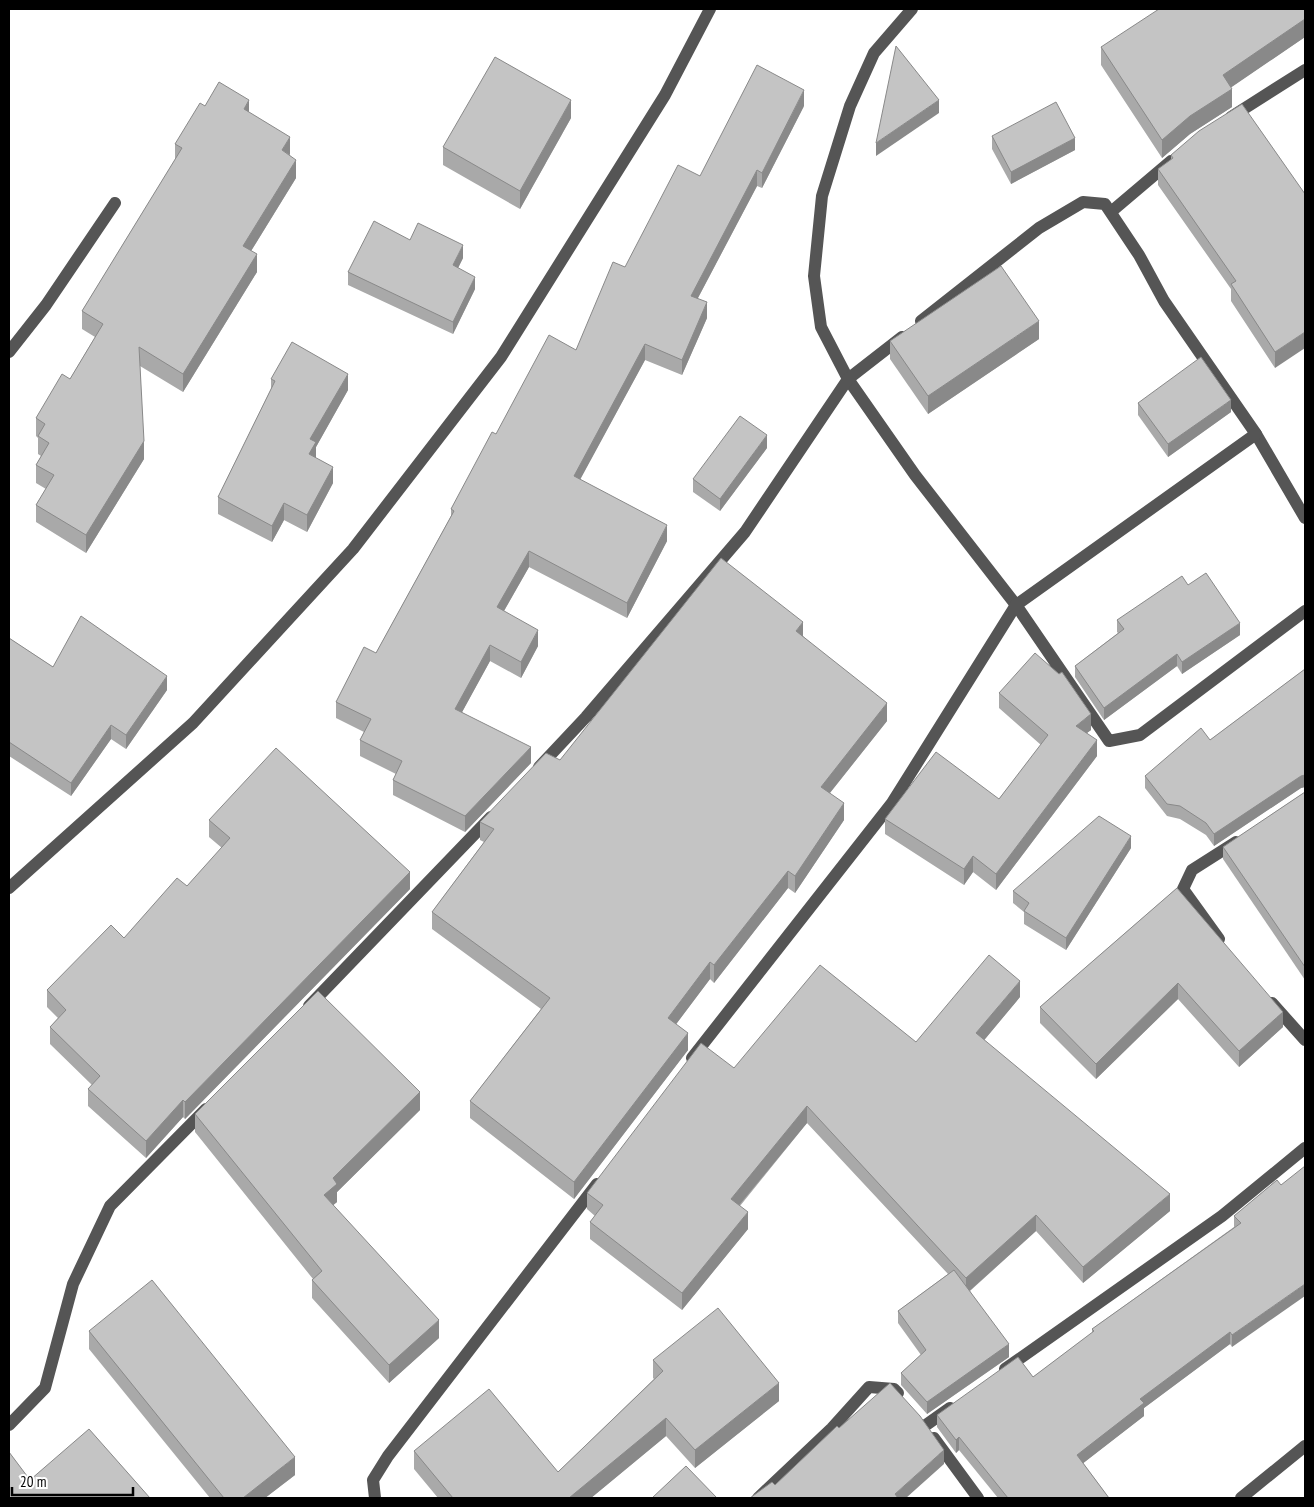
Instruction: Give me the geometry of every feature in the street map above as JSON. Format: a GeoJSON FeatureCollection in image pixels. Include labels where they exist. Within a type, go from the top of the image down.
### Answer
{"type":"FeatureCollection","features":[{"type":"Feature","properties":{"kind":"street"},"geometry":{"type":"LineString","coordinates":[[9,888],[193,723],[353,549],[502,357],[665,95],[710,9]]}},
{"type":"Feature","properties":{"kind":"street"},"geometry":{"type":"LineString","coordinates":[[912,9],[874,53],[850,106],[822,196],[814,276],[821,327],[848,379],[915,475],[1016,605],[1109,741],[1140,735],[1305,611]]}},
{"type":"Feature","properties":{"kind":"street"},"geometry":{"type":"LineString","coordinates":[[1218,126],[1305,70]]}},
{"type":"Feature","properties":{"kind":"street"},"geometry":{"type":"LineString","coordinates":[[1112,212],[1179,154]]}},
{"type":"Feature","properties":{"kind":"street"},"geometry":{"type":"LineString","coordinates":[[532,774],[586,717],[745,532],[848,379],[1039,228],[1083,202],[1105,204],[1112,212],[1139,254],[1164,301],[1256,434],[1305,518]]}},
{"type":"Feature","properties":{"kind":"street"},"geometry":{"type":"LineString","coordinates":[[9,352],[46,305],[115,204]]}},
{"type":"Feature","properties":{"kind":"street"},"geometry":{"type":"LineString","coordinates":[[682,1072],[892,803],[1016,605],[1256,434]]}},
{"type":"Feature","properties":{"kind":"street"},"geometry":{"type":"LineString","coordinates":[[300,1016],[498,809]]}},
{"type":"Feature","properties":{"kind":"street"},"geometry":{"type":"LineString","coordinates":[[1228,951],[1183,890],[1192,870],[1246,836]]}},
{"type":"Feature","properties":{"kind":"street"},"geometry":{"type":"LineString","coordinates":[[1266,996],[1305,1040]]}},
{"type":"Feature","properties":{"kind":"street"},"geometry":{"type":"LineString","coordinates":[[9,1425],[45,1388],[73,1284],[110,1206],[215,1100]]}},
{"type":"Feature","properties":{"kind":"street"},"geometry":{"type":"LineString","coordinates":[[998,1374],[1222,1216],[1305,1148]]}},
{"type":"Feature","properties":{"kind":"street"},"geometry":{"type":"LineString","coordinates":[[375,1498],[373,1480],[388,1456],[605,1173]]}},
{"type":"Feature","properties":{"kind":"street"},"geometry":{"type":"LineString","coordinates":[[758,1498],[832,1428],[869,1388],[894,1389],[907,1404]]}},
{"type":"Feature","properties":{"kind":"street"},"geometry":{"type":"LineString","coordinates":[[958,1403],[922,1422],[978,1498]]}},
{"type":"Feature","properties":{"kind":"street"},"geometry":{"type":"LineString","coordinates":[[1241,1498],[1305,1446]]}},
{"type":"Feature","properties":{"kind":"building"},"geometry":{"type":"Polygon","coordinates":[[[1159,9],[1305,9],[1305,19],[1223,75],[1232,89],[1190,116],[1162,140],[1101,47],[1159,9]]]}},
{"type":"Feature","properties":{"kind":"building"},"geometry":{"type":"Polygon","coordinates":[[[896,46],[939,100],[876,143],[896,46]]]}},
{"type":"Feature","properties":{"kind":"building"},"geometry":{"type":"Polygon","coordinates":[[[495,57],[571,100],[520,191],[443,147],[495,57]]]}},
{"type":"Feature","properties":{"kind":"building"},"geometry":{"type":"Polygon","coordinates":[[[757,65],[804,90],[762,173],[757,170],[691,296],[707,302],[682,360],[645,344],[574,476],[667,525],[627,603],[529,551],[497,607],[538,630],[521,662],[490,645],[455,709],[531,747],[465,816],[393,780],[402,761],[360,740],[371,719],[336,702],[364,647],[376,653],[454,511],[451,509],[492,432],[496,434],[549,335],[576,350],[613,262],[625,267],[678,165],[700,176],[757,65]]]}},
{"type":"Feature","properties":{"kind":"building"},"geometry":{"type":"Polygon","coordinates":[[[219,82],[249,100],[244,109],[290,137],[282,150],[296,160],[243,246],[257,254],[183,374],[139,347],[144,441],[86,535],[36,505],[54,475],[36,465],[49,443],[38,436],[45,424],[36,418],[62,374],[70,379],[103,324],[82,311],[182,148],[175,144],[200,103],[205,106],[219,82]]]}},
{"type":"Feature","properties":{"kind":"building"},"geometry":{"type":"Polygon","coordinates":[[[1056,102],[1075,138],[1011,172],[992,136],[1056,102]]]}},
{"type":"Feature","properties":{"kind":"building"},"geometry":{"type":"Polygon","coordinates":[[[1242,104],[1305,194],[1305,332],[1275,352],[1231,284],[1236,281],[1158,169],[1173,158],[1171,155],[1199,131],[1242,104]]]}},
{"type":"Feature","properties":{"kind":"building"},"geometry":{"type":"Polygon","coordinates":[[[374,221],[410,240],[418,223],[463,245],[453,265],[475,277],[453,322],[348,272],[374,221]]]}},
{"type":"Feature","properties":{"kind":"building"},"geometry":{"type":"Polygon","coordinates":[[[1001,266],[1039,321],[928,396],[890,341],[1001,266]]]}},
{"type":"Feature","properties":{"kind":"building"},"geometry":{"type":"Polygon","coordinates":[[[292,342],[348,374],[310,439],[316,442],[309,454],[333,467],[307,515],[284,503],[272,526],[218,497],[275,381],[271,379],[292,342]]]}},
{"type":"Feature","properties":{"kind":"building"},"geometry":{"type":"Polygon","coordinates":[[[1201,357],[1231,400],[1168,444],[1138,403],[1201,357]]]}},
{"type":"Feature","properties":{"kind":"building"},"geometry":{"type":"Polygon","coordinates":[[[740,416],[767,435],[720,499],[693,479],[740,416]]]}},
{"type":"Feature","properties":{"kind":"building"},"geometry":{"type":"Polygon","coordinates":[[[721,558],[803,622],[796,631],[887,703],[821,787],[844,803],[795,876],[788,871],[714,965],[710,962],[668,1018],[688,1033],[574,1182],[470,1101],[550,998],[432,912],[494,829],[480,822],[546,753],[560,760],[721,558]]]}},
{"type":"Feature","properties":{"kind":"building"},"geometry":{"type":"Polygon","coordinates":[[[1206,573],[1240,623],[1182,662],[1177,654],[1104,708],[1075,666],[1124,629],[1117,620],[1182,576],[1188,585],[1206,573]]]}},
{"type":"Feature","properties":{"kind":"building"},"geometry":{"type":"Polygon","coordinates":[[[81,616],[167,676],[126,735],[111,725],[71,783],[9,742],[9,638],[53,667],[81,616]]]}},
{"type":"Feature","properties":{"kind":"building"},"geometry":{"type":"Polygon","coordinates":[[[1035,653],[1059,674],[1062,672],[1091,714],[1076,726],[1097,740],[996,874],[973,856],[964,869],[885,819],[936,752],[999,799],[1048,735],[999,693],[1035,653]]]}},
{"type":"Feature","properties":{"kind":"building"},"geometry":{"type":"Polygon","coordinates":[[[1305,669],[1305,775],[1214,834],[1206,823],[1180,806],[1167,804],[1145,776],[1201,728],[1210,740],[1305,669]]]}},
{"type":"Feature","properties":{"kind":"building"},"geometry":{"type":"Polygon","coordinates":[[[276,748],[410,872],[185,1102],[183,1100],[146,1141],[88,1089],[100,1076],[50,1027],[66,1010],[47,990],[111,925],[124,938],[177,878],[187,886],[230,838],[209,820],[276,748]]]}},
{"type":"Feature","properties":{"kind":"building"},"geometry":{"type":"Polygon","coordinates":[[[1305,792],[1305,967],[1223,847],[1305,792]]]}},
{"type":"Feature","properties":{"kind":"building"},"geometry":{"type":"Polygon","coordinates":[[[1099,816],[1131,836],[1066,938],[1024,911],[1029,903],[1013,891],[1099,816]]]}},
{"type":"Feature","properties":{"kind":"building"},"geometry":{"type":"Polygon","coordinates":[[[1177,888],[1283,1012],[1239,1051],[1178,983],[1096,1064],[1040,1007],[1177,888]]]}},
{"type":"Feature","properties":{"kind":"building"},"geometry":{"type":"Polygon","coordinates":[[[989,955],[1020,981],[976,1033],[1170,1194],[1083,1267],[1036,1215],[966,1278],[807,1106],[731,1199],[748,1212],[682,1293],[590,1222],[603,1205],[587,1193],[701,1043],[734,1068],[820,965],[916,1042],[989,955]]]}},
{"type":"Feature","properties":{"kind":"building"},"geometry":{"type":"Polygon","coordinates":[[[318,991],[420,1092],[333,1178],[337,1184],[324,1195],[439,1320],[389,1365],[312,1280],[322,1271],[195,1114],[318,991]]]}},
{"type":"Feature","properties":{"kind":"building"},"geometry":{"type":"Polygon","coordinates":[[[1305,1166],[1305,1284],[1232,1335],[1230,1332],[1140,1399],[1144,1403],[1077,1455],[1109,1498],[1008,1498],[959,1437],[956,1440],[937,1415],[1018,1357],[1033,1377],[1094,1331],[1092,1329],[1241,1223],[1234,1216],[1277,1180],[1281,1185],[1305,1166]]]}},
{"type":"Feature","properties":{"kind":"building"},"geometry":{"type":"Polygon","coordinates":[[[954,1270],[1009,1344],[927,1402],[901,1373],[926,1350],[898,1311],[954,1270]]]}},
{"type":"Feature","properties":{"kind":"building"},"geometry":{"type":"Polygon","coordinates":[[[152,1280],[295,1457],[243,1498],[224,1498],[89,1331],[152,1280]]]}},
{"type":"Feature","properties":{"kind":"building"},"geometry":{"type":"Polygon","coordinates":[[[718,1308],[779,1383],[695,1450],[666,1418],[569,1498],[453,1498],[414,1451],[489,1389],[558,1472],[663,1371],[653,1360],[718,1308]]]}},
{"type":"Feature","properties":{"kind":"building"},"geometry":{"type":"Polygon","coordinates":[[[890,1383],[920,1416],[944,1450],[895,1494],[898,1498],[750,1498],[772,1482],[775,1485],[837,1426],[839,1428],[890,1383]]]}},
{"type":"Feature","properties":{"kind":"building"},"geometry":{"type":"Polygon","coordinates":[[[89,1429],[150,1498],[9,1498],[9,1452],[30,1480],[89,1429]]]}},
{"type":"Feature","properties":{"kind":"building"},"geometry":{"type":"Polygon","coordinates":[[[686,1466],[717,1498],[652,1498],[686,1466]]]}}]}
